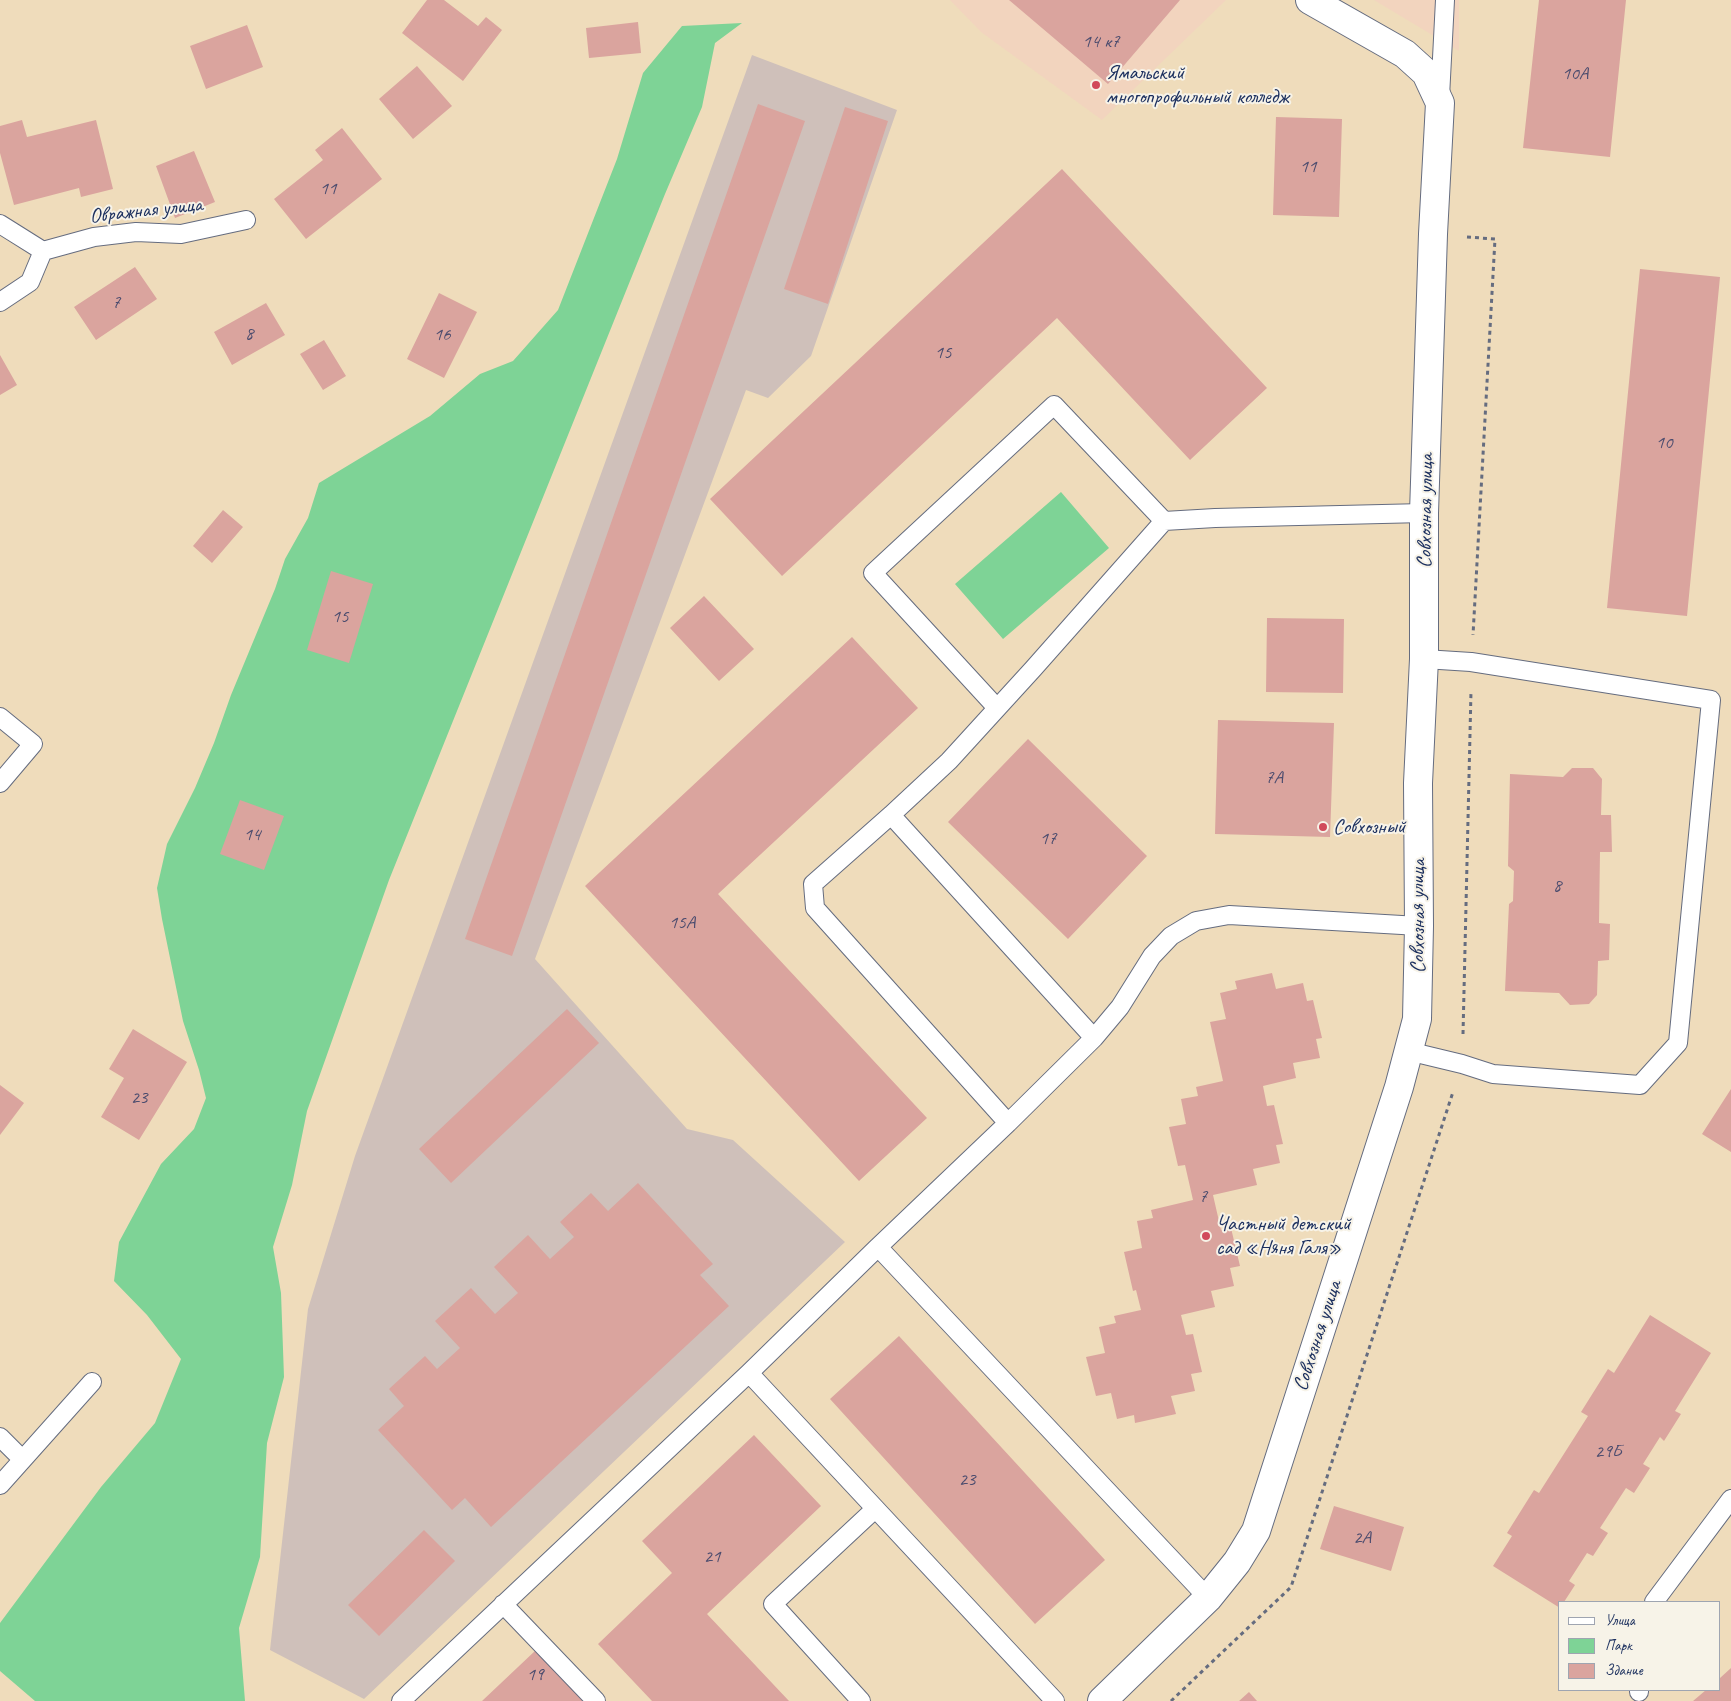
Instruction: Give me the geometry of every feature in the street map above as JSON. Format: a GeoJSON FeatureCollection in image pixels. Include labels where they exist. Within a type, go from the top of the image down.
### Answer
{"type":"FeatureCollection","features":[{"type":"Feature","properties":{"kind":"street"},"geometry":{"type":"LineString","coordinates":[[1310,0],[1405,54],[1426,73],[1440,103]]}},
{"type":"Feature","properties":{"kind":"street","name":"Совхозная улица"},"geometry":{"type":"LineString","coordinates":[[1102,1701],[1208,1598],[1237,1562],[1256,1530],[1399,1086],[1417,1019],[1419,926],[1418,783],[1424,659],[1424,513],[1433,234],[1440,103]]}},
{"type":"Feature","properties":{"kind":"lane"},"geometry":{"type":"LineString","coordinates":[[1440,103],[1444,0]]}},
{"type":"Feature","properties":{"kind":"lane","name":"Овражная улица"},"geometry":{"type":"LineString","coordinates":[[44,251],[94,237],[136,232],[181,234],[246,220]]}},
{"type":"Feature","properties":{"kind":"lane"},"geometry":{"type":"LineString","coordinates":[[0,224],[44,251],[30,282],[0,302]]}},
{"type":"Feature","properties":{"kind":"lane"},"geometry":{"type":"LineString","coordinates":[[997,708],[872,573],[1054,405],[1164,521]]}},
{"type":"Feature","properties":{"kind":"lane"},"geometry":{"type":"LineString","coordinates":[[1008,1123],[815,908],[813,884],[949,761],[1164,521],[1424,513]]}},
{"type":"Feature","properties":{"kind":"lane"},"geometry":{"type":"LineString","coordinates":[[1408,1051],[1462,1064],[1493,1074],[1640,1085],[1678,1043],[1712,700],[1471,662],[1424,659]]}},
{"type":"Feature","properties":{"kind":"lane"},"geometry":{"type":"LineString","coordinates":[[0,717],[33,744],[0,783]]}},
{"type":"Feature","properties":{"kind":"lane"},"geometry":{"type":"LineString","coordinates":[[891,815],[1094,1038]]}},
{"type":"Feature","properties":{"kind":"lane"},"geometry":{"type":"LineString","coordinates":[[401,1701],[749,1373],[1094,1038],[1120,1006],[1152,956],[1171,936],[1196,921],[1229,915],[1419,926]]}},
{"type":"Feature","properties":{"kind":"lane"},"geometry":{"type":"LineString","coordinates":[[878,1247],[1208,1598]]}},
{"type":"Feature","properties":{"kind":"lane"},"geometry":{"type":"LineString","coordinates":[[749,1373],[875,1510],[1056,1701]]}},
{"type":"Feature","properties":{"kind":"lane"},"geometry":{"type":"LineString","coordinates":[[0,1484],[92,1382]]}},
{"type":"Feature","properties":{"kind":"lane"},"geometry":{"type":"LineString","coordinates":[[0,1438],[22,1459]]}},
{"type":"Feature","properties":{"kind":"lane"},"geometry":{"type":"LineString","coordinates":[[1655,1601],[1731,1499]]}},
{"type":"Feature","properties":{"kind":"lane"},"geometry":{"type":"LineString","coordinates":[[861,1701],[773,1604],[875,1510]]}},
{"type":"Feature","properties":{"kind":"lane"},"geometry":{"type":"LineString","coordinates":[[504,1604],[596,1701]]}},
{"type":"Feature","properties":{"kind":"shaded area","name":"Ямальский многопрофильный колледж"},"geometry":{"type":"Polygon","coordinates":[[[950,0],[1226,0],[1102,120],[981,32],[950,0]]]}},
{"type":"Feature","properties":{"kind":"shaded area"},"geometry":{"type":"Polygon","coordinates":[[[1374,0],[1459,0],[1459,51],[1374,0]]]}},
{"type":"Feature","properties":{"kind":"shaded area"},"geometry":{"type":"Polygon","coordinates":[[[752,55],[897,110],[811,356],[768,398],[746,390],[535,959],[687,1129],[733,1140],[845,1242],[364,1699],[270,1650],[308,1309],[355,1156],[752,55]]]}},
{"type":"Feature","properties":{"kind":"green space"},"geometry":{"type":"Polygon","coordinates":[[[742,23],[715,43],[702,107],[665,194],[389,880],[307,1111],[292,1185],[273,1247],[281,1293],[284,1377],[267,1443],[260,1557],[239,1628],[245,1701],[35,1701],[0,1671],[0,1623],[101,1487],[155,1423],[181,1359],[147,1315],[114,1281],[119,1242],[161,1164],[194,1129],[206,1098],[183,1021],[157,888],[167,844],[195,788],[214,743],[285,559],[308,518],[319,483],[430,416],[480,374],[513,361],[558,310],[617,159],[643,73],[682,26],[742,23]]]}},
{"type":"Feature","properties":{"kind":"green space"},"geometry":{"type":"Polygon","coordinates":[[[1061,492],[1109,548],[1003,639],[955,584],[1061,492]]]}},
{"type":"Feature","properties":{"kind":"building"},"geometry":{"type":"Polygon","coordinates":[[[427,0],[444,0],[478,26],[486,17],[502,30],[463,81],[402,33],[427,0]]]}},
{"type":"Feature","properties":{"kind":"building"},"geometry":{"type":"Polygon","coordinates":[[[1009,0],[1180,0],[1108,84],[1009,0]]]}},
{"type":"Feature","properties":{"kind":"building"},"geometry":{"type":"Polygon","coordinates":[[[1539,0],[1626,0],[1610,157],[1523,148],[1539,0]]]}},
{"type":"Feature","properties":{"kind":"building"},"geometry":{"type":"Polygon","coordinates":[[[638,22],[641,53],[589,58],[586,28],[638,22]]]}},
{"type":"Feature","properties":{"kind":"building"},"geometry":{"type":"Polygon","coordinates":[[[247,25],[263,67],[206,89],[190,46],[247,25]]]}},
{"type":"Feature","properties":{"kind":"building"},"geometry":{"type":"Polygon","coordinates":[[[417,66],[452,106],[413,139],[379,99],[417,66]]]}},
{"type":"Feature","properties":{"kind":"building"},"geometry":{"type":"Polygon","coordinates":[[[758,104],[805,121],[512,956],[465,939],[758,104]]]}},
{"type":"Feature","properties":{"kind":"building"},"geometry":{"type":"Polygon","coordinates":[[[845,107],[888,121],[828,304],[784,289],[845,107]]]}},
{"type":"Feature","properties":{"kind":"building"},"geometry":{"type":"Polygon","coordinates":[[[1276,117],[1342,119],[1339,217],[1273,215],[1276,117]]]}},
{"type":"Feature","properties":{"kind":"building"},"geometry":{"type":"Polygon","coordinates":[[[22,120],[27,137],[96,120],[113,189],[81,197],[79,188],[14,205],[0,153],[0,126],[22,120]]]}},
{"type":"Feature","properties":{"kind":"building"},"geometry":{"type":"Polygon","coordinates":[[[342,128],[382,179],[306,239],[274,199],[323,160],[315,150],[342,128]]]}},
{"type":"Feature","properties":{"kind":"building"},"geometry":{"type":"Polygon","coordinates":[[[194,151],[215,202],[175,218],[156,166],[194,151]]]}},
{"type":"Feature","properties":{"kind":"building"},"geometry":{"type":"Polygon","coordinates":[[[1062,169],[1267,388],[1190,460],[1057,318],[782,576],[710,499],[1062,169]]]}},
{"type":"Feature","properties":{"kind":"building"},"geometry":{"type":"Polygon","coordinates":[[[135,267],[157,299],[96,340],[74,307],[135,267]]]}},
{"type":"Feature","properties":{"kind":"building"},"geometry":{"type":"Polygon","coordinates":[[[1640,269],[1720,277],[1687,616],[1607,608],[1640,269]]]}},
{"type":"Feature","properties":{"kind":"building"},"geometry":{"type":"Polygon","coordinates":[[[439,293],[477,312],[444,378],[407,359],[439,293]]]}},
{"type":"Feature","properties":{"kind":"building"},"geometry":{"type":"Polygon","coordinates":[[[266,303],[285,335],[232,365],[214,332],[266,303]]]}},
{"type":"Feature","properties":{"kind":"building"},"geometry":{"type":"Polygon","coordinates":[[[324,340],[346,376],[323,390],[300,354],[324,340]]]}},
{"type":"Feature","properties":{"kind":"building"},"geometry":{"type":"Polygon","coordinates":[[[0,355],[17,385],[0,395],[0,355]]]}},
{"type":"Feature","properties":{"kind":"building"},"geometry":{"type":"Polygon","coordinates":[[[223,510],[243,527],[212,563],[193,546],[223,510]]]}},
{"type":"Feature","properties":{"kind":"building"},"geometry":{"type":"Polygon","coordinates":[[[331,571],[373,584],[349,663],[307,650],[331,571]]]}},
{"type":"Feature","properties":{"kind":"building"},"geometry":{"type":"Polygon","coordinates":[[[704,596],[754,649],[719,681],[670,628],[704,596]]]}},
{"type":"Feature","properties":{"kind":"building"},"geometry":{"type":"Polygon","coordinates":[[[1267,618],[1344,619],[1343,693],[1266,692],[1267,618]]]}},
{"type":"Feature","properties":{"kind":"building"},"geometry":{"type":"Polygon","coordinates":[[[852,637],[918,708],[718,894],[927,1118],[859,1181],[585,886],[852,637]]]}},
{"type":"Feature","properties":{"kind":"building"},"geometry":{"type":"Polygon","coordinates":[[[1218,720],[1334,723],[1330,837],[1215,834],[1218,720]]]}},
{"type":"Feature","properties":{"kind":"building"},"geometry":{"type":"Polygon","coordinates":[[[1028,739],[1147,856],[1068,939],[948,822],[1028,739]]]}},
{"type":"Feature","properties":{"kind":"building"},"geometry":{"type":"Polygon","coordinates":[[[1572,768],[1593,768],[1602,779],[1601,815],[1611,815],[1612,852],[1600,852],[1599,923],[1610,924],[1609,960],[1598,961],[1597,995],[1589,1004],[1570,1005],[1559,993],[1505,991],[1509,904],[1513,901],[1514,871],[1508,866],[1510,774],[1563,777],[1572,768]]]}},
{"type":"Feature","properties":{"kind":"building"},"geometry":{"type":"Polygon","coordinates":[[[240,800],[284,816],[264,870],[220,854],[240,800]]]}},
{"type":"Feature","properties":{"kind":"building"},"geometry":{"type":"Polygon","coordinates":[[[1272,973],[1276,989],[1303,983],[1307,1001],[1313,1000],[1322,1038],[1316,1039],[1320,1058],[1293,1063],[1296,1078],[1263,1086],[1267,1106],[1274,1105],[1283,1144],[1276,1145],[1280,1163],[1253,1169],[1257,1185],[1213,1195],[1221,1230],[1231,1228],[1240,1266],[1230,1268],[1234,1286],[1211,1291],[1215,1307],[1181,1315],[1186,1335],[1193,1334],[1202,1372],[1191,1374],[1195,1391],[1171,1396],[1176,1414],[1135,1423],[1134,1415],[1117,1419],[1111,1393],[1096,1396],[1086,1357],[1105,1353],[1099,1327],[1116,1323],[1114,1316],[1141,1310],[1136,1290],[1133,1291],[1124,1252],[1142,1248],[1137,1221],[1153,1218],[1151,1210],[1193,1200],[1185,1165],[1178,1166],[1169,1127],[1186,1124],[1181,1099],[1198,1096],[1196,1087],[1223,1081],[1210,1022],[1226,1019],[1220,993],[1237,989],[1235,981],[1272,973]]]}},
{"type":"Feature","properties":{"kind":"building"},"geometry":{"type":"Polygon","coordinates":[[[567,1009],[599,1043],[451,1183],[419,1149],[567,1009]]]}},
{"type":"Feature","properties":{"kind":"building"},"geometry":{"type":"Polygon","coordinates":[[[133,1029],[187,1062],[139,1140],[101,1117],[124,1078],[109,1069],[133,1029]]]}},
{"type":"Feature","properties":{"kind":"building"},"geometry":{"type":"Polygon","coordinates":[[[0,1085],[24,1103],[0,1135],[0,1085]]]}},
{"type":"Feature","properties":{"kind":"building"},"geometry":{"type":"Polygon","coordinates":[[[1731,1089],[1731,1152],[1702,1134],[1731,1089]]]}},
{"type":"Feature","properties":{"kind":"building"},"geometry":{"type":"Polygon","coordinates":[[[638,1183],[713,1264],[700,1275],[729,1306],[491,1527],[465,1498],[452,1510],[378,1430],[404,1406],[389,1389],[425,1356],[437,1369],[460,1348],[435,1321],[471,1288],[495,1314],[518,1293],[494,1267],[528,1235],[550,1259],[574,1237],[560,1222],[591,1193],[608,1211],[638,1183]]]}},
{"type":"Feature","properties":{"kind":"building"},"geometry":{"type":"Polygon","coordinates":[[[1650,1315],[1711,1353],[1675,1411],[1681,1414],[1664,1441],[1660,1437],[1643,1464],[1650,1468],[1634,1493],[1626,1488],[1600,1528],[1608,1533],[1593,1556],[1587,1553],[1569,1581],[1575,1585],[1565,1601],[1558,1601],[1558,1607],[1493,1566],[1512,1536],[1507,1533],[1534,1490],[1539,1493],[1588,1416],[1581,1412],[1608,1369],[1614,1373],[1650,1315]]]}},
{"type":"Feature","properties":{"kind":"building"},"geometry":{"type":"Polygon","coordinates":[[[899,1336],[1105,1560],[1035,1624],[830,1399],[899,1336]]]}},
{"type":"Feature","properties":{"kind":"building"},"geometry":{"type":"Polygon","coordinates":[[[754,1435],[821,1506],[707,1614],[789,1701],[652,1701],[598,1644],[672,1573],[642,1541],[754,1435]]]}},
{"type":"Feature","properties":{"kind":"building"},"geometry":{"type":"Polygon","coordinates":[[[1334,1506],[1404,1527],[1391,1571],[1320,1549],[1334,1506]]]}},
{"type":"Feature","properties":{"kind":"building"},"geometry":{"type":"Polygon","coordinates":[[[424,1530],[455,1561],[379,1636],[348,1605],[424,1530]]]}},
{"type":"Feature","properties":{"kind":"building"},"geometry":{"type":"Polygon","coordinates":[[[536,1650],[585,1701],[482,1701],[536,1650]]]}},
{"type":"Feature","properties":{"kind":"building"},"geometry":{"type":"Polygon","coordinates":[[[1731,1668],[1731,1701],[1693,1701],[1705,1691],[1721,1691],[1721,1677],[1731,1668]]]}},
{"type":"Feature","properties":{"kind":"building"},"geometry":{"type":"Polygon","coordinates":[[[1249,1692],[1257,1701],[1239,1701],[1249,1692]]]}},
{"type":"Feature","properties":{"kind":"place","name":"Ямальский многопрофильный колледж"},"geometry":{"type":"Point","coordinates":[1096,85]}},
{"type":"Feature","properties":{"kind":"place","name":"Совхозный"},"geometry":{"type":"Point","coordinates":[1323,827]}},
{"type":"Feature","properties":{"kind":"place","name":"Частный детский сад «Няня Галя»"},"geometry":{"type":"Point","coordinates":[1206,1236]}}]}
